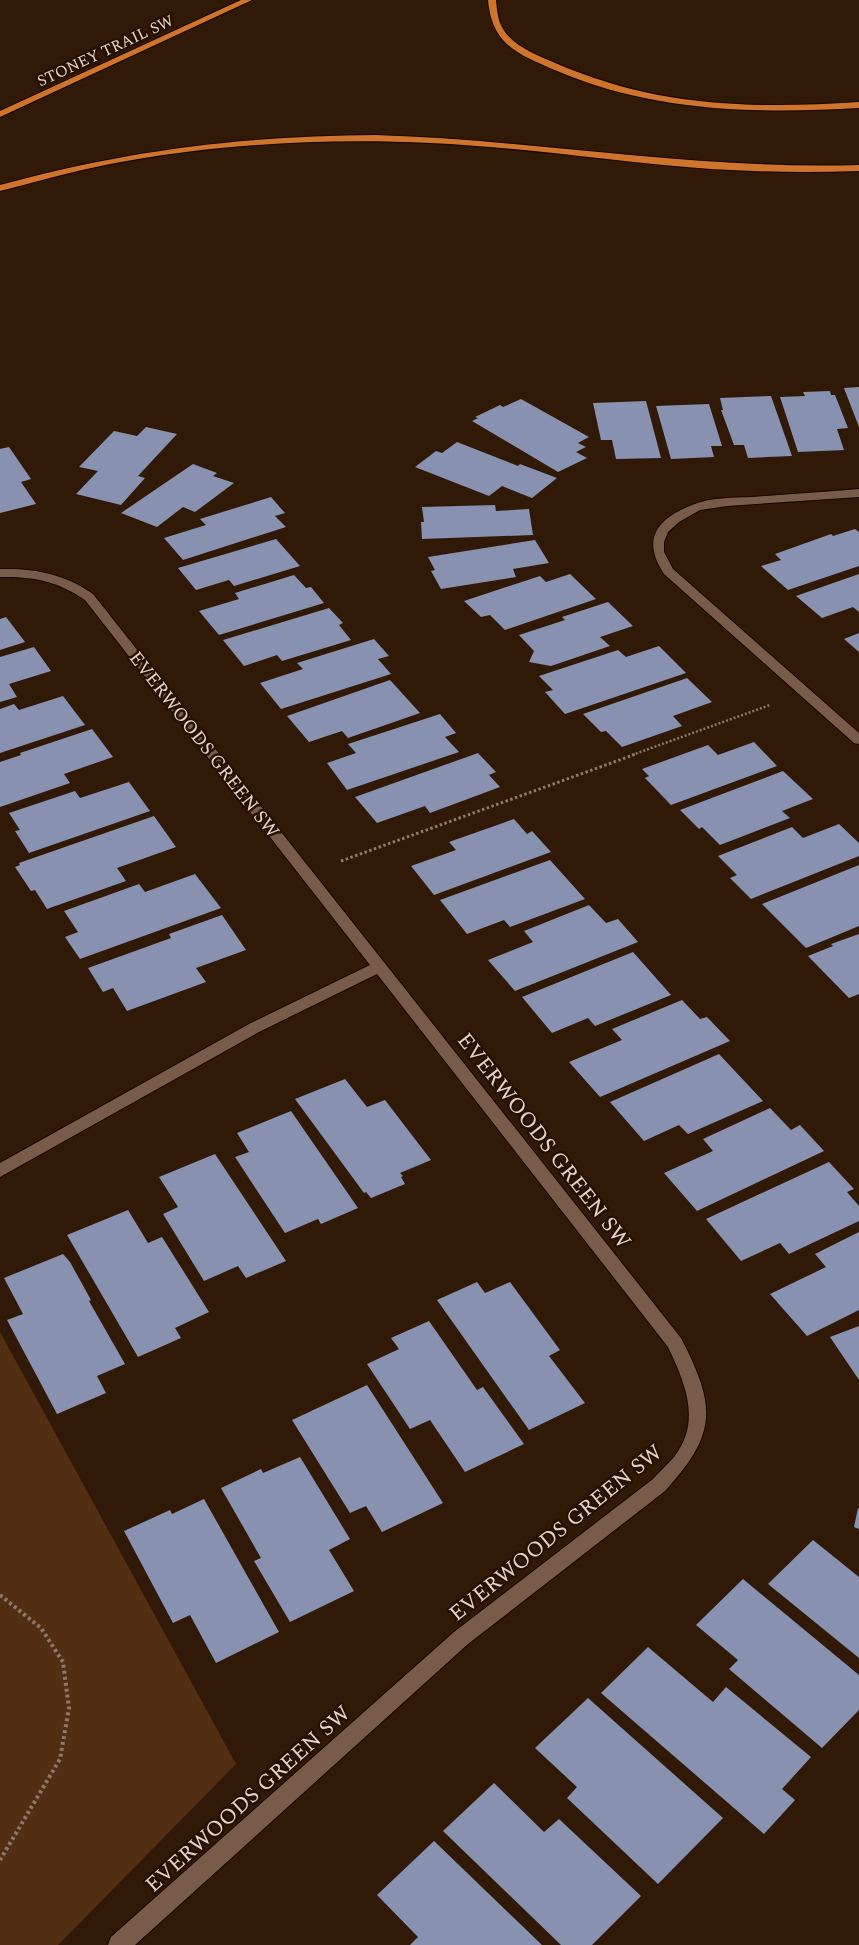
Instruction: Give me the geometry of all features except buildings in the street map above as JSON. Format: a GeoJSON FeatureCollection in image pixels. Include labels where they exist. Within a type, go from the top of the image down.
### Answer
{"type":"FeatureCollection","features":[{"type":"Feature","properties":{"kind":"highway","name":"STONEY TRAIL SW"},"geometry":{"type":"LineString","coordinates":[[0,114],[248,0]]}},
{"type":"Feature","properties":{"kind":"highway"},"geometry":{"type":"LineString","coordinates":[[492,0],[501,33],[526,52],[563,71],[606,86],[659,98],[718,106],[784,109],[859,105]]}},
{"type":"Feature","properties":{"kind":"highway"},"geometry":{"type":"LineString","coordinates":[[0,188],[127,158],[226,144],[324,138],[430,140],[724,167],[823,170],[859,168]]}},
{"type":"Feature","properties":{"kind":"street"},"geometry":{"type":"LineString","coordinates":[[859,493],[727,502],[697,507],[675,520],[663,530],[658,542],[658,552],[668,571],[859,740]]}},
{"type":"Feature","properties":{"kind":"street","name":"EVERWOODS GREEN SW"},"geometry":{"type":"LineString","coordinates":[[0,573],[25,572],[64,580],[89,597],[675,1343],[686,1367],[698,1402],[696,1432],[681,1461],[659,1485],[461,1638],[119,1945]]}},
{"type":"Feature","properties":{"kind":"street"},"geometry":{"type":"LineString","coordinates":[[0,1171],[254,1028],[378,967]]}},
{"type":"Feature","properties":{"kind":"path"},"geometry":{"type":"LineString","coordinates":[[307,874],[805,691]]}},
{"type":"Feature","properties":{"kind":"path"},"geometry":{"type":"LineString","coordinates":[[0,1595],[41,1628],[63,1662],[69,1708],[60,1759],[0,1860]]}},
{"type":"Feature","properties":{"kind":"shaded area"},"geometry":{"type":"Polygon","coordinates":[[[0,1332],[236,1764],[58,1945],[0,1945],[0,1332]]]}}]}
